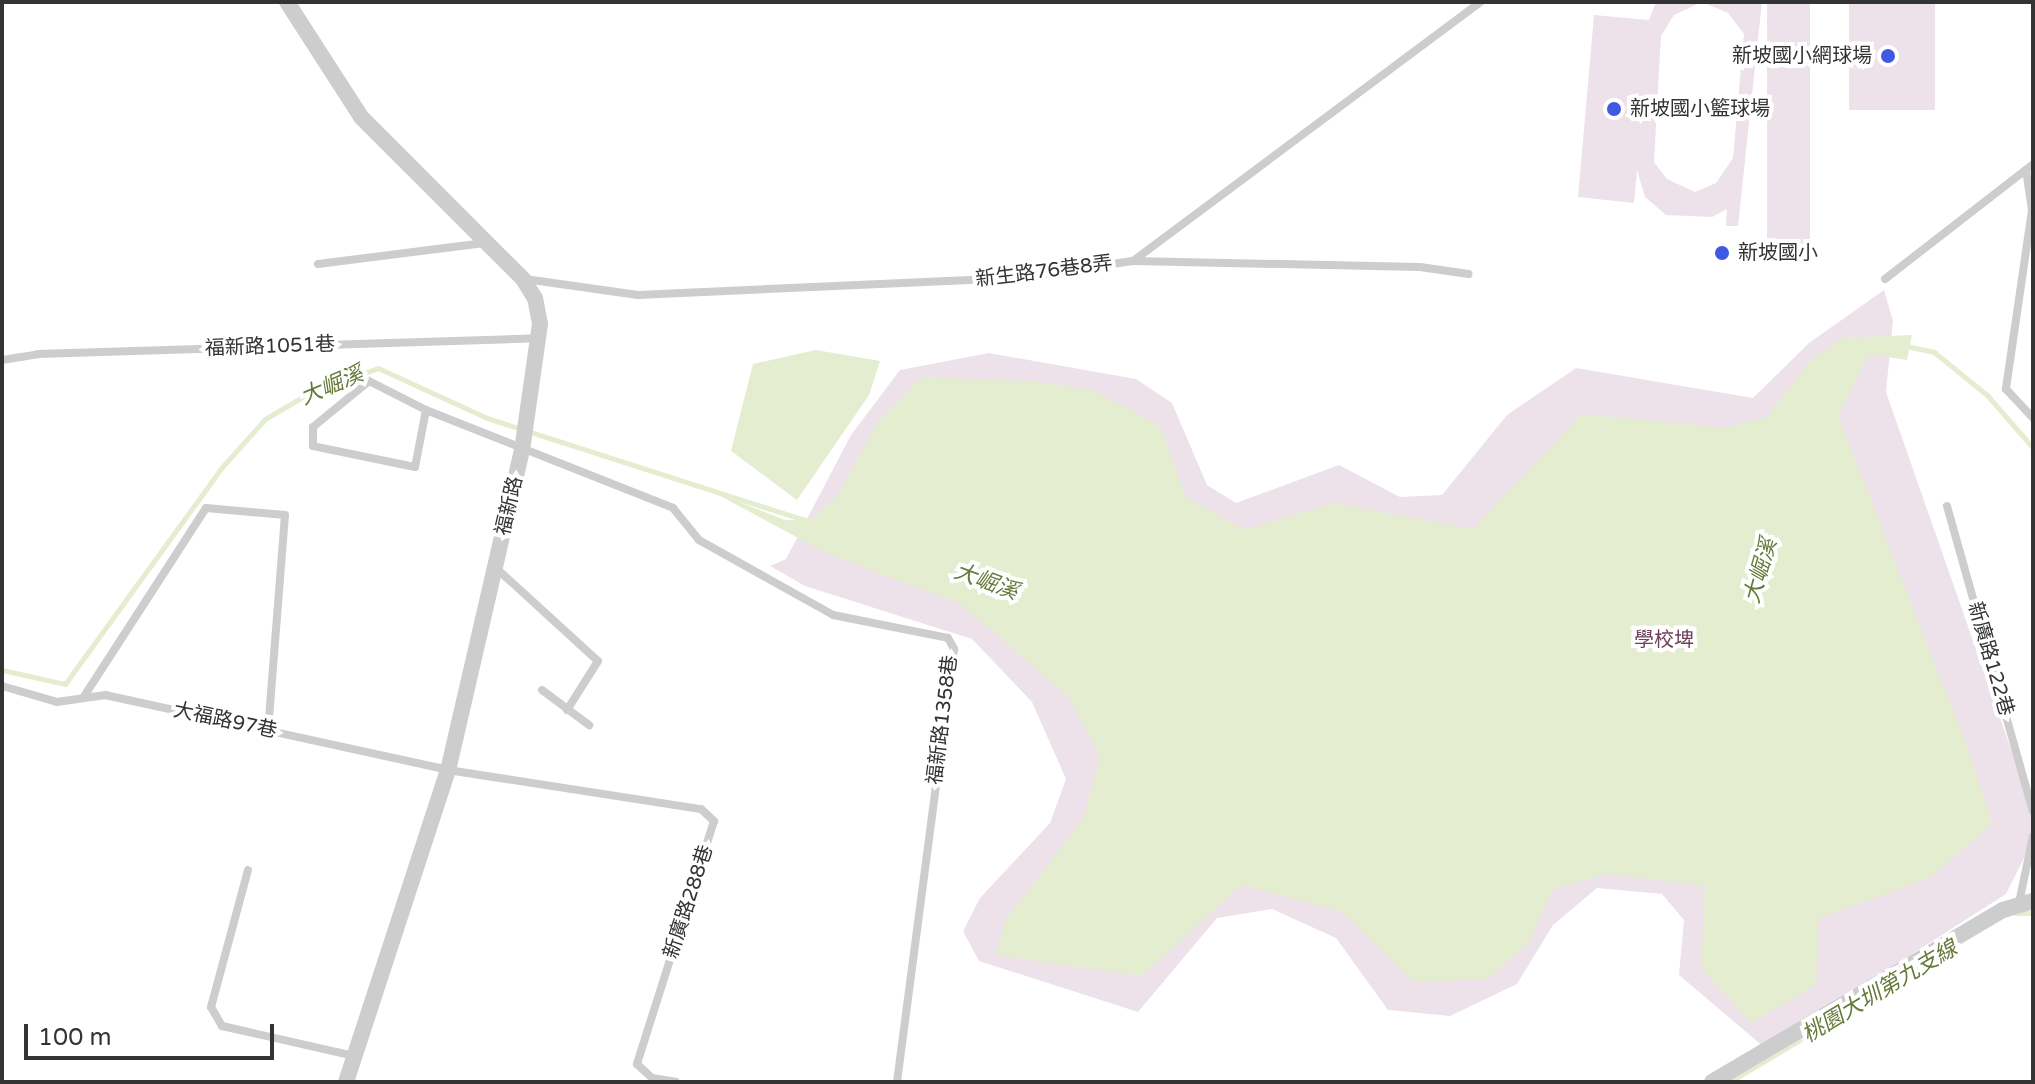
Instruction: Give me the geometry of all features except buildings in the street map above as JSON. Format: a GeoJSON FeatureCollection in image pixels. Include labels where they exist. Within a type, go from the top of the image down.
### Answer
{"type":"FeatureCollection","features":[{"type":"Feature","properties":{"kind":"street","name":"福新路"},"geometry":{"type":"LineString","coordinates":[[287,2],[361,117],[523,279],[535,298],[538,338],[522,450],[448,770],[346,1082]]}},
{"type":"Feature","properties":{"kind":"street"},"geometry":{"type":"LineString","coordinates":[[1712,1082],[2026,902]]}},
{"type":"Feature","properties":{"kind":"lane","name":"新生路76巷8弄"},"geometry":{"type":"LineString","coordinates":[[523,279],[638,295],[1015,278],[1133,261],[1480,2]]}},
{"type":"Feature","properties":{"kind":"lane"},"geometry":{"type":"LineString","coordinates":[[1885,279],[2029,167]]}},
{"type":"Feature","properties":{"kind":"lane"},"geometry":{"type":"LineString","coordinates":[[2029,167],[2032,210],[2006,389],[2033,418]]}},
{"type":"Feature","properties":{"kind":"lane"},"geometry":{"type":"LineString","coordinates":[[318,264],[485,243]]}},
{"type":"Feature","properties":{"kind":"lane"},"geometry":{"type":"LineString","coordinates":[[1133,261],[1420,267],[1468,274]]}},
{"type":"Feature","properties":{"kind":"lane","name":"福新路1051巷"},"geometry":{"type":"LineString","coordinates":[[2,360],[38,354],[538,338]]}},
{"type":"Feature","properties":{"kind":"lane"},"geometry":{"type":"LineString","coordinates":[[426,410],[415,467],[313,446],[313,427],[369,381],[426,410],[522,450]]}},
{"type":"Feature","properties":{"kind":"lane","name":"福新路1358巷"},"geometry":{"type":"LineString","coordinates":[[522,450],[673,508],[699,540],[833,615],[948,638],[954,649],[897,1082]]}},
{"type":"Feature","properties":{"kind":"lane","name":"新廣路122巷"},"geometry":{"type":"LineString","coordinates":[[1947,506],[2033,811]]}},
{"type":"Feature","properties":{"kind":"lane"},"geometry":{"type":"LineString","coordinates":[[83,698],[206,508],[285,515],[268,731]]}},
{"type":"Feature","properties":{"kind":"lane"},"geometry":{"type":"LineString","coordinates":[[496,568],[598,661],[567,710]]}},
{"type":"Feature","properties":{"kind":"lane","name":"大福路97巷"},"geometry":{"type":"LineString","coordinates":[[2,686],[57,702],[105,695],[448,770]]}},
{"type":"Feature","properties":{"kind":"lane"},"geometry":{"type":"LineString","coordinates":[[542,690],[589,725]]}},
{"type":"Feature","properties":{"kind":"lane","name":"新廣路288巷"},"geometry":{"type":"LineString","coordinates":[[448,770],[701,809],[714,821],[637,1064],[652,1078],[676,1082]]}},
{"type":"Feature","properties":{"kind":"lane"},"geometry":{"type":"LineString","coordinates":[[2026,902],[2033,836]]}},
{"type":"Feature","properties":{"kind":"lane"},"geometry":{"type":"LineString","coordinates":[[248,870],[211,1007],[216,1017],[222,1026],[355,1056]]}},
{"type":"Feature","properties":{"kind":"green space"},"geometry":{"type":"Polygon","coordinates":[[[1656,2],[1702,2],[1762,2],[1738,226],[1726,226],[1727,209],[1712,217],[1666,215],[1645,197],[1637,170],[1634,203],[1578,197],[1594,15],[1649,20],[1656,2]],[[1702,2],[1674,15],[1661,36],[1654,162],[1667,179],[1695,192],[1716,183],[1733,158],[1744,34],[1728,13],[1702,2]]]}},
{"type":"Feature","properties":{"kind":"green space"},"geometry":{"type":"Polygon","coordinates":[[[1767,2],[1810,2],[1810,258],[1767,258],[1767,2]]]}},
{"type":"Feature","properties":{"kind":"green space","name":"新坡國小網球場"},"geometry":{"type":"Polygon","coordinates":[[[1849,2],[1935,2],[1935,110],[1849,110],[1849,2]]]}},
{"type":"Feature","properties":{"kind":"green space","name":"學校埤"},"geometry":{"type":"Polygon","coordinates":[[[1884,290],[1893,321],[1886,392],[2033,812],[2033,840],[2006,894],[1765,1048],[1679,975],[1684,920],[1662,894],[1597,888],[1553,925],[1517,984],[1450,1016],[1388,1010],[1336,938],[1272,909],[1217,918],[1138,1012],[979,961],[963,931],[980,898],[1050,823],[1066,779],[1032,702],[972,639],[805,586],[770,566],[786,559],[851,435],[900,370],[989,353],[1136,379],[1172,403],[1207,485],[1236,503],[1339,465],[1400,497],[1442,495],[1507,415],[1576,368],[1753,398],[1809,343],[1884,290]]]}},
{"type":"Feature","properties":{"kind":"water","name":"學校埤"},"geometry":{"type":"Polygon","coordinates":[[[1912,335],[1907,360],[1868,354],[1838,416],[1972,759],[1992,824],[1929,878],[1819,918],[1816,985],[1751,1023],[1701,968],[1705,886],[1607,874],[1552,889],[1529,943],[1487,979],[1414,982],[1341,911],[1241,885],[1142,976],[996,955],[1005,921],[1084,817],[1100,755],[1068,696],[959,603],[826,553],[713,492],[785,520],[811,520],[836,498],[878,422],[922,377],[1041,382],[1092,390],[1160,426],[1186,497],[1245,530],[1333,503],[1473,529],[1582,414],[1724,428],[1767,417],[1810,361],[1843,338],[1912,335]]]}},
{"type":"Feature","properties":{"kind":"water"},"geometry":{"type":"Polygon","coordinates":[[[816,350],[880,361],[869,395],[797,500],[731,451],[753,364],[816,350]]]}},
{"type":"Feature","properties":{"kind":"waterway","name":"大崛溪"},"geometry":{"type":"LineString","coordinates":[[1906,346],[1934,352],[1987,395],[2033,448]]}},
{"type":"Feature","properties":{"kind":"waterway","name":"大崛溪"},"geometry":{"type":"LineString","coordinates":[[2,670],[65,684],[223,466],[265,419],[311,392],[378,368],[487,418],[810,522]]}},
{"type":"Feature","properties":{"kind":"waterway","name":"桃園大圳第九支線"},"geometry":{"type":"LineString","coordinates":[[2016,913],[2033,913]]}},
{"type":"Feature","properties":{"kind":"waterway","name":"桃園大圳第九支線"},"geometry":{"type":"LineString","coordinates":[[1729,1082],[1862,1003]]}},
{"type":"Feature","properties":{"kind":"place","name":"新坡國小網球場"},"geometry":{"type":"Point","coordinates":[1888,56]}},
{"type":"Feature","properties":{"kind":"place","name":"新坡國小籃球場"},"geometry":{"type":"Point","coordinates":[1614,109]}},
{"type":"Feature","properties":{"kind":"place","name":"新坡國小"},"geometry":{"type":"Point","coordinates":[1722,253]}}]}
